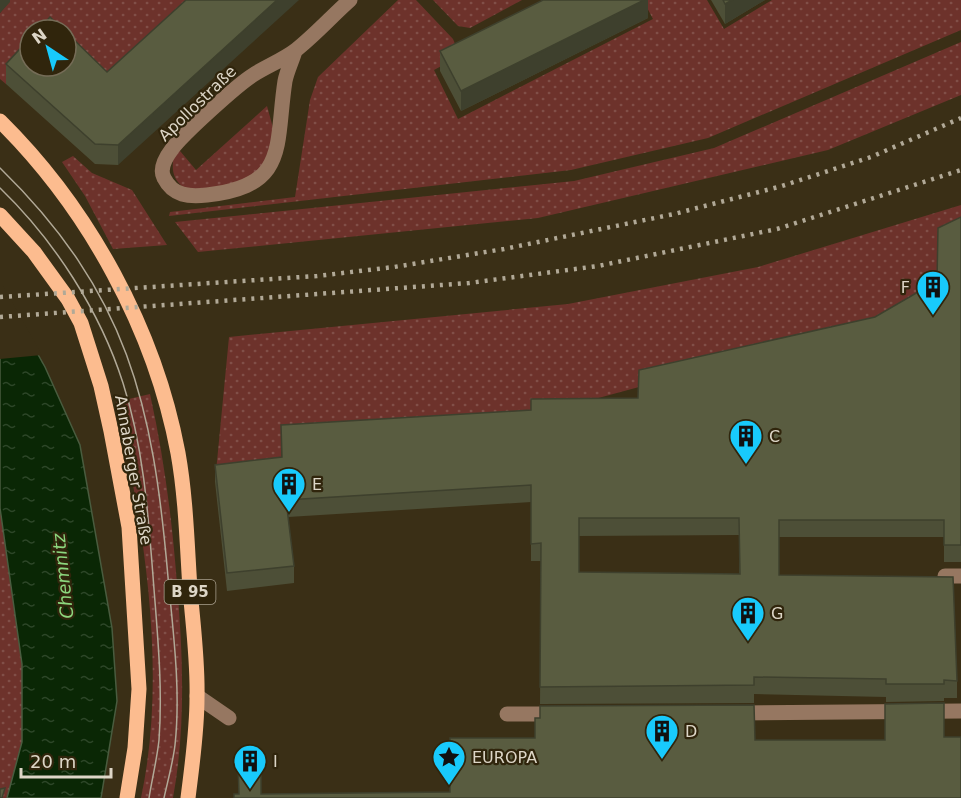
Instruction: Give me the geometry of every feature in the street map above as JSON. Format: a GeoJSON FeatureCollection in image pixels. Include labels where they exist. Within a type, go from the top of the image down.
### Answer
{"type":"FeatureCollection","features":[{"type":"Feature","properties":{"kind":"main road","name":"B 95"},"geometry":{"type":"LineString","coordinates":[[0,121],[28,149],[60,187],[93,241],[128,301],[162,388],[178,454],[197,696],[188,798]]}},
{"type":"Feature","properties":{"kind":"main road","name":"Annaberger Straße"},"geometry":{"type":"LineString","coordinates":[[0,215],[34,252],[68,299],[81,323],[111,431],[129,527],[140,689],[135,748],[127,798]]}},
{"type":"Feature","properties":{"kind":"street","name":"Apollostraße"},"geometry":{"type":"LineString","coordinates":[[295,51],[286,79],[280,135],[273,162],[258,181],[236,190],[207,195],[186,196],[172,189],[163,176],[164,163],[173,146],[252,76],[295,51],[350,0]]}},
{"type":"Feature","properties":{"kind":"street"},"geometry":{"type":"LineString","coordinates":[[945,576],[961,576]]}},
{"type":"Feature","properties":{"kind":"street"},"geometry":{"type":"LineString","coordinates":[[197,696],[229,718]]}},
{"type":"Feature","properties":{"kind":"street"},"geometry":{"type":"LineString","coordinates":[[722,713],[961,711]]}},
{"type":"Feature","properties":{"kind":"street"},"geometry":{"type":"LineString","coordinates":[[507,714],[579,714]]}},
{"type":"Feature","properties":{"kind":"shaded area"},"geometry":{"type":"Polygon","coordinates":[[[7,0],[207,0],[107,92],[78,64],[78,18],[18,18],[18,71],[6,84],[0,79],[0,13],[9,2],[7,0]]]}},
{"type":"Feature","properties":{"kind":"shaded area"},"geometry":{"type":"Polygon","coordinates":[[[398,0],[416,0],[453,39],[460,56],[434,70],[458,119],[653,19],[643,0],[707,0],[724,29],[772,0],[961,0],[961,30],[708,138],[571,170],[169,216],[170,212],[295,197],[310,100],[318,77],[398,0]]]}},
{"type":"Feature","properties":{"kind":"shaded area"},"geometry":{"type":"Polygon","coordinates":[[[433,0],[522,0],[470,28],[458,26],[433,0]]]}},
{"type":"Feature","properties":{"kind":"shaded area"},"geometry":{"type":"Polygon","coordinates":[[[961,42],[961,95],[828,150],[538,218],[198,252],[175,222],[574,181],[714,148],[961,42]]]}},
{"type":"Feature","properties":{"kind":"shaded area"},"geometry":{"type":"Polygon","coordinates":[[[267,106],[275,135],[269,161],[255,175],[224,189],[185,189],[180,184],[173,169],[175,145],[196,170],[267,106]]]}},
{"type":"Feature","properties":{"kind":"shaded area"},"geometry":{"type":"Polygon","coordinates":[[[73,156],[92,173],[132,190],[167,245],[113,249],[85,196],[62,162],[73,156]]]}},
{"type":"Feature","properties":{"kind":"shaded area"},"geometry":{"type":"Polygon","coordinates":[[[961,205],[961,234],[937,298],[875,334],[639,387],[532,416],[281,443],[282,475],[215,482],[229,337],[568,304],[758,267],[961,205]]]}},
{"type":"Feature","properties":{"kind":"shaded area"},"geometry":{"type":"Polygon","coordinates":[[[150,394],[170,512],[181,638],[182,718],[173,798],[141,798],[149,750],[152,700],[149,599],[136,499],[116,402],[150,394]]]}},
{"type":"Feature","properties":{"kind":"shaded area"},"geometry":{"type":"Polygon","coordinates":[[[0,508],[22,664],[22,742],[7,798],[0,798],[0,508]]]}},
{"type":"Feature","properties":{"kind":"water","name":"Chemnitz"},"geometry":{"type":"Polygon","coordinates":[[[0,287],[45,367],[80,445],[112,628],[117,701],[101,798],[7,798],[22,742],[22,664],[0,508],[0,287]]]}},
{"type":"Feature","properties":{"kind":"pier"},"geometry":{"type":"Polygon","coordinates":[[[0,284],[3,286],[42,355],[0,359],[0,284]]]}},
{"type":"Feature","properties":{"kind":"building"},"geometry":{"type":"Polygon","coordinates":[[[186,0],[277,0],[118,145],[95,144],[22,78],[78,78],[78,44],[107,72],[186,0]]]}},
{"type":"Feature","properties":{"kind":"building"},"geometry":{"type":"Polygon","coordinates":[[[543,0],[644,0],[461,91],[440,51],[543,0]]]}},
{"type":"Feature","properties":{"kind":"building"},"geometry":{"type":"Polygon","coordinates":[[[18,51],[18,75],[6,64],[18,51]]]}},
{"type":"Feature","properties":{"kind":"building"},"geometry":{"type":"Polygon","coordinates":[[[961,217],[961,545],[944,545],[944,520],[779,520],[779,575],[953,577],[957,681],[944,680],[944,684],[886,684],[886,679],[754,677],[754,685],[540,687],[541,543],[531,544],[531,485],[286,500],[294,566],[227,573],[215,465],[282,457],[281,425],[531,410],[531,399],[638,398],[639,370],[875,317],[937,281],[938,228],[961,217]],[[579,518],[579,572],[740,574],[739,518],[579,518]]]}},
{"type":"Feature","properties":{"kind":"building"},"geometry":{"type":"Polygon","coordinates":[[[944,703],[944,737],[961,737],[961,798],[234,798],[234,794],[239,794],[238,764],[261,764],[261,794],[450,792],[450,738],[535,738],[535,718],[540,718],[540,706],[754,705],[755,740],[885,740],[885,704],[944,703]]]}},
{"type":"Feature","properties":{"kind":"building"},"geometry":{"type":"Polygon","coordinates":[[[5,788],[2,798],[0,798],[0,789],[5,788]]]}},
{"type":"Feature","properties":{"kind":"tram line"},"geometry":{"type":"LineString","coordinates":[[0,168],[43,214],[78,260],[105,307],[126,354],[142,405],[162,515],[176,661],[177,724],[172,764],[164,798]]}},
{"type":"Feature","properties":{"kind":"tram line"},"geometry":{"type":"LineString","coordinates":[[0,188],[39,230],[88,303],[102,329],[130,406],[147,503],[159,658],[159,740],[149,798]]}},
{"type":"Feature","properties":{"kind":"railway"},"geometry":{"type":"LineString","coordinates":[[0,297],[317,276],[394,267],[504,249],[674,214],[782,186],[871,157],[961,118]]}},
{"type":"Feature","properties":{"kind":"railway"},"geometry":{"type":"LineString","coordinates":[[0,317],[469,283],[598,266],[777,229],[961,170]]}},
{"type":"Feature","properties":{"kind":"place","name":"F"},"geometry":{"type":"Point","coordinates":[933,316]}},
{"type":"Feature","properties":{"kind":"place","name":"C"},"geometry":{"type":"Point","coordinates":[746,465]}},
{"type":"Feature","properties":{"kind":"place","name":"E"},"geometry":{"type":"Point","coordinates":[289,513]}},
{"type":"Feature","properties":{"kind":"place","name":"G"},"geometry":{"type":"Point","coordinates":[748,642]}},
{"type":"Feature","properties":{"kind":"place","name":"D"},"geometry":{"type":"Point","coordinates":[662,760]}},
{"type":"Feature","properties":{"kind":"place","name":"EUROPA"},"geometry":{"type":"Point","coordinates":[449,786]}},
{"type":"Feature","properties":{"kind":"place","name":"I"},"geometry":{"type":"Point","coordinates":[250,790]}}]}
